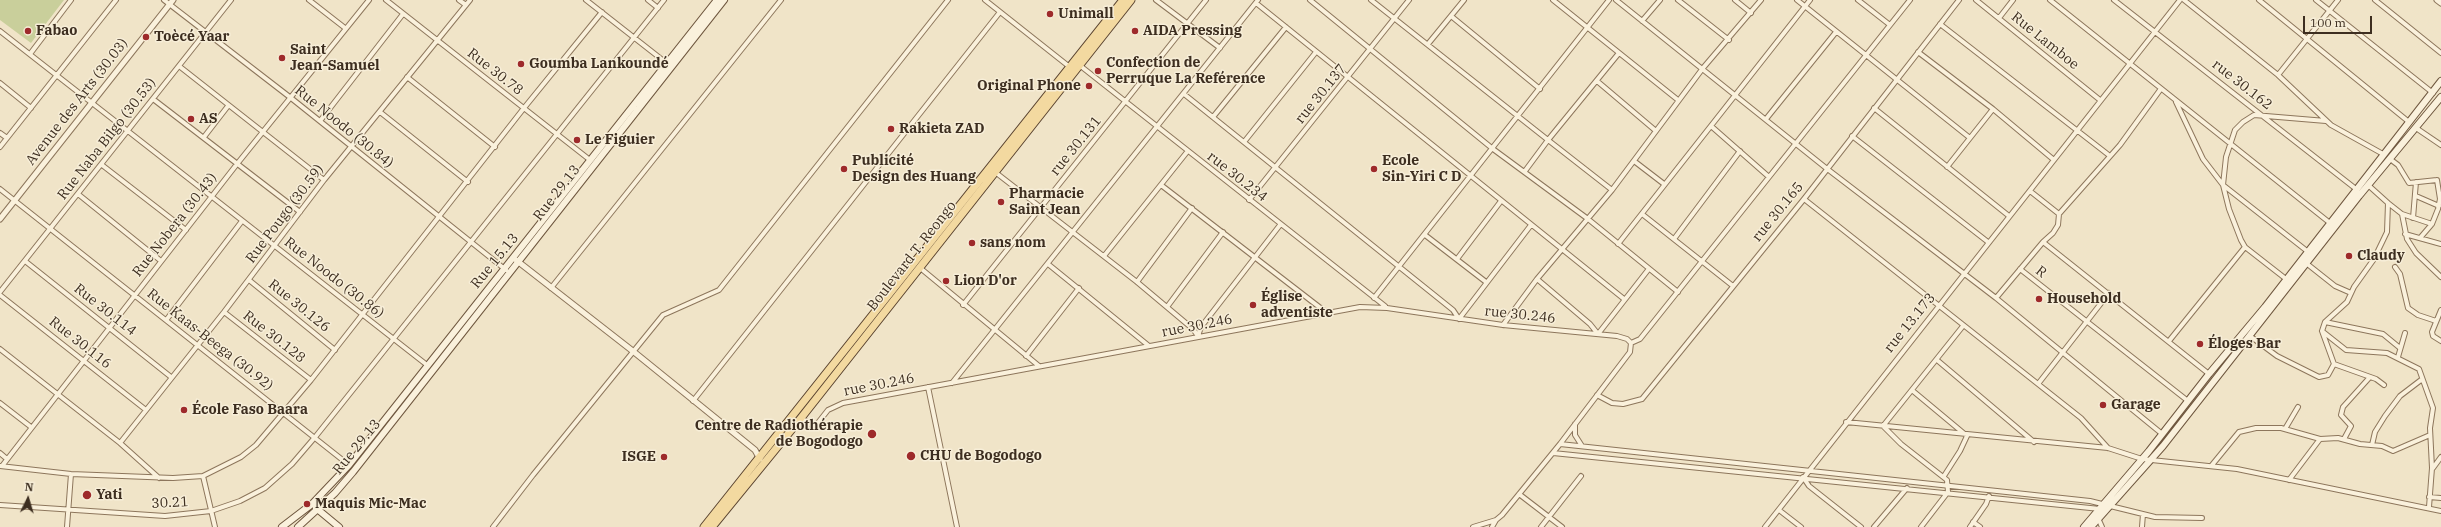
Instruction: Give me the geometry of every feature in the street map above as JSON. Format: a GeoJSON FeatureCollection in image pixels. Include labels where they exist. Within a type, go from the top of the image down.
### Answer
{"type":"FeatureCollection","features":[{"type":"Feature","properties":{"kind":"main road","name":"Rue 15.13"},"geometry":{"type":"LineString","coordinates":[[282,527],[312,504],[349,465],[427,365],[516,260],[590,160],[669,66],[717,0]]}},
{"type":"Feature","properties":{"kind":"main road","name":"Rue 29.13"},"geometry":{"type":"LineString","coordinates":[[516,260],[669,66],[724,0]]}},
{"type":"Feature","properties":{"kind":"main road","name":"Boulevard T. Reongo"},"geometry":{"type":"LineString","coordinates":[[1075,66],[1123,0]]}},
{"type":"Feature","properties":{"kind":"main road","name":"Boulevard T. Reongo"},"geometry":{"type":"LineString","coordinates":[[704,527],[758,453],[992,170],[1075,66],[1132,0]]}},
{"type":"Feature","properties":{"kind":"main road"},"geometry":{"type":"LineString","coordinates":[[2091,527],[2105,506],[2161,433],[2286,279],[2441,81]]}},
{"type":"Feature","properties":{"kind":"main road"},"geometry":{"type":"LineString","coordinates":[[2084,527],[2151,460],[2368,185],[2441,97]]}},
{"type":"Feature","properties":{"kind":"main road","name":"Boulevard T. Reongo"},"geometry":{"type":"LineString","coordinates":[[712,527],[801,418],[919,267],[992,170]]}},
{"type":"Feature","properties":{"kind":"main road","name":"Rue 29.13"},"geometry":{"type":"LineString","coordinates":[[298,527],[318,510],[348,477],[507,271]]}},
{"type":"Feature","properties":{"kind":"main road"},"geometry":{"type":"LineString","coordinates":[[312,504],[339,527]]}},
{"type":"Feature","properties":{"kind":"street"},"geometry":{"type":"LineString","coordinates":[[30,54],[71,0]]}},
{"type":"Feature","properties":{"kind":"street"},"geometry":{"type":"LineString","coordinates":[[0,147],[58,76],[116,0]]}},
{"type":"Feature","properties":{"kind":"street","name":"Rue Noodo (30.84)"},"geometry":{"type":"LineString","coordinates":[[164,0],[171,2],[205,33],[320,121],[507,271]]}},
{"type":"Feature","properties":{"kind":"street","name":"Rue Naba Bilgo (30.53)"},"geometry":{"type":"LineString","coordinates":[[0,293],[231,0]]}},
{"type":"Feature","properties":{"kind":"street"},"geometry":{"type":"LineString","coordinates":[[311,0],[346,28]]}},
{"type":"Feature","properties":{"kind":"street","name":"Rue Nobera (30.43)"},"geometry":{"type":"LineString","coordinates":[[1,466],[262,132],[369,0]]}},
{"type":"Feature","properties":{"kind":"street","name":"Rue 30.78"},"geometry":{"type":"LineString","coordinates":[[386,0],[590,160]]}},
{"type":"Feature","properties":{"kind":"street"},"geometry":{"type":"LineString","coordinates":[[459,0],[466,5]]}},
{"type":"Feature","properties":{"kind":"street","name":"Rue Pougo (30.59)"},"geometry":{"type":"LineString","coordinates":[[120,443],[249,280],[324,180],[470,0]]}},
{"type":"Feature","properties":{"kind":"street"},"geometry":{"type":"LineString","coordinates":[[586,0],[669,66]]}},
{"type":"Feature","properties":{"kind":"street"},"geometry":{"type":"LineString","coordinates":[[648,0],[658,8]]}},
{"type":"Feature","properties":{"kind":"street","name":"30.21"},"geometry":{"type":"LineString","coordinates":[[0,505],[68,511],[165,516],[211,511],[240,501],[265,488],[292,464],[316,436],[556,133],[664,0]]}},
{"type":"Feature","properties":{"kind":"street"},"geometry":{"type":"LineString","coordinates":[[552,288],[781,0]]}},
{"type":"Feature","properties":{"kind":"street"},"geometry":{"type":"LineString","coordinates":[[494,527],[533,475],[663,316],[719,290],[948,0]]}},
{"type":"Feature","properties":{"kind":"street","name":"rue 30.234"},"geometry":{"type":"LineString","coordinates":[[985,0],[1126,102],[1387,308]]}},
{"type":"Feature","properties":{"kind":"street"},"geometry":{"type":"LineString","coordinates":[[1156,0],[1188,22],[1220,48]]}},
{"type":"Feature","properties":{"kind":"street","name":"rue 30.131"},"geometry":{"type":"LineString","coordinates":[[963,305],[1206,0]]}},
{"type":"Feature","properties":{"kind":"street"},"geometry":{"type":"LineString","coordinates":[[1310,0],[1371,48],[1493,149],[1525,171],[1588,219],[1648,270],[1678,292]]}},
{"type":"Feature","properties":{"kind":"street"},"geometry":{"type":"LineString","coordinates":[[1371,0],[1612,190]]}},
{"type":"Feature","properties":{"kind":"street","name":"rue 30.137"},"geometry":{"type":"LineString","coordinates":[[1249,200],[1409,0]]}},
{"type":"Feature","properties":{"kind":"street"},"geometry":{"type":"LineString","coordinates":[[1428,44],[1464,0]]}},
{"type":"Feature","properties":{"kind":"street"},"geometry":{"type":"LineString","coordinates":[[1553,0],[1678,100]]}},
{"type":"Feature","properties":{"kind":"street"},"geometry":{"type":"LineString","coordinates":[[1374,298],[1399,269],[1470,176],[1519,117],[1609,0]]}},
{"type":"Feature","properties":{"kind":"street"},"geometry":{"type":"LineString","coordinates":[[1616,0],[1736,94],[1826,168],[1996,298],[2161,433]]}},
{"type":"Feature","properties":{"kind":"street"},"geometry":{"type":"LineString","coordinates":[[1642,21],[1660,0]]}},
{"type":"Feature","properties":{"kind":"street"},"geometry":{"type":"LineString","coordinates":[[1678,0],[1729,40]]}},
{"type":"Feature","properties":{"kind":"street"},"geometry":{"type":"LineString","coordinates":[[1735,0],[1751,13]]}},
{"type":"Feature","properties":{"kind":"street"},"geometry":{"type":"LineString","coordinates":[[1503,325],[1561,249],[1612,190],[1703,68],[1729,40],[1762,0]]}},
{"type":"Feature","properties":{"kind":"street"},"geometry":{"type":"LineString","coordinates":[[1797,0],[1864,56],[1896,79],[1970,138]]}},
{"type":"Feature","properties":{"kind":"street"},"geometry":{"type":"LineString","coordinates":[[1618,244],[1810,0]]}},
{"type":"Feature","properties":{"kind":"street"},"geometry":{"type":"LineString","coordinates":[[1858,0],[1890,25]]}},
{"type":"Feature","properties":{"kind":"street"},"geometry":{"type":"LineString","coordinates":[[1492,527],[1496,520],[1553,453],[1630,352],[1631,343],[1640,339],[1910,0]]}},
{"type":"Feature","properties":{"kind":"street","name":"rue 30.165"},"geometry":{"type":"LineString","coordinates":[[1597,395],[1612,403],[1623,404],[1642,399],[1804,199],[1826,168],[1959,0]]}},
{"type":"Feature","properties":{"kind":"street","name":"Rue Lamboe"},"geometry":{"type":"LineString","coordinates":[[1976,0],[2100,100]]}},
{"type":"Feature","properties":{"kind":"street"},"geometry":{"type":"LineString","coordinates":[[1999,18],[2013,0]]}},
{"type":"Feature","properties":{"kind":"street"},"geometry":{"type":"LineString","coordinates":[[2050,0],[2160,90],[2330,223]]}},
{"type":"Feature","properties":{"kind":"street","name":"rue 30.162"},"geometry":{"type":"LineString","coordinates":[[2114,0],[2262,114],[2356,189]]}},
{"type":"Feature","properties":{"kind":"street","name":"rue 13.173"},"geometry":{"type":"LineString","coordinates":[[1765,527],[1874,386],[2180,0]]}},
{"type":"Feature","properties":{"kind":"street"},"geometry":{"type":"LineString","coordinates":[[2184,0],[2278,75],[2326,121],[2383,154]]}},
{"type":"Feature","properties":{"kind":"street"},"geometry":{"type":"LineString","coordinates":[[2259,0],[2409,122]]}},
{"type":"Feature","properties":{"kind":"street"},"geometry":{"type":"LineString","coordinates":[[2316,0],[2433,93]]}},
{"type":"Feature","properties":{"kind":"street"},"geometry":{"type":"LineString","coordinates":[[2278,75],[2306,38],[2338,0]]}},
{"type":"Feature","properties":{"kind":"street"},"geometry":{"type":"LineString","coordinates":[[2375,0],[2441,53]]}},
{"type":"Feature","properties":{"kind":"street"},"geometry":{"type":"LineString","coordinates":[[2437,0],[2441,3]]}},
{"type":"Feature","properties":{"kind":"street","name":"Avenue des Arts (30.03)"},"geometry":{"type":"LineString","coordinates":[[0,219],[93,103],[171,2]]}},
{"type":"Feature","properties":{"kind":"street"},"geometry":{"type":"LineString","coordinates":[[952,383],[1257,2],[1316,52],[1624,299]]}},
{"type":"Feature","properties":{"kind":"street"},"geometry":{"type":"LineString","coordinates":[[1,466],[72,474],[159,478],[202,476],[241,457],[256,445],[311,380],[468,182],[524,108],[602,12]]}},
{"type":"Feature","properties":{"kind":"street"},"geometry":{"type":"LineString","coordinates":[[693,401],[1000,12]]}},
{"type":"Feature","properties":{"kind":"street"},"geometry":{"type":"LineString","coordinates":[[320,121],[403,14]]}},
{"type":"Feature","properties":{"kind":"street"},"geometry":{"type":"LineString","coordinates":[[1451,16],[1540,90]]}},
{"type":"Feature","properties":{"kind":"street"},"geometry":{"type":"LineString","coordinates":[[1940,24],[2110,156]]}},
{"type":"Feature","properties":{"kind":"street"},"geometry":{"type":"LineString","coordinates":[[1213,117],[1286,27]]}},
{"type":"Feature","properties":{"kind":"street","name":"Rue Noodo (30.86)"},"geometry":{"type":"LineString","coordinates":[[0,31],[427,365]]}},
{"type":"Feature","properties":{"kind":"street"},"geometry":{"type":"LineString","coordinates":[[1766,119],[1836,32]]}},
{"type":"Feature","properties":{"kind":"street"},"geometry":{"type":"LineString","coordinates":[[1244,142],[1316,52]]}},
{"type":"Feature","properties":{"kind":"street"},"geometry":{"type":"LineString","coordinates":[[1918,52],[1993,109],[2054,160]]}},
{"type":"Feature","properties":{"kind":"street"},"geometry":{"type":"LineString","coordinates":[[1525,171],[1548,140],[1619,53]]}},
{"type":"Feature","properties":{"kind":"street"},"geometry":{"type":"LineString","coordinates":[[179,66],[324,180]]}},
{"type":"Feature","properties":{"kind":"street"},"geometry":{"type":"LineString","coordinates":[[407,77],[495,147]]}},
{"type":"Feature","properties":{"kind":"street"},"geometry":{"type":"LineString","coordinates":[[1597,81],[1656,131]]}},
{"type":"Feature","properties":{"kind":"street"},"geometry":{"type":"LineString","coordinates":[[0,83],[31,108]]}},
{"type":"Feature","properties":{"kind":"street"},"geometry":{"type":"LineString","coordinates":[[1996,298],[2043,242],[2056,229],[2059,214],[2110,156],[2160,90]]}},
{"type":"Feature","properties":{"kind":"street"},"geometry":{"type":"LineString","coordinates":[[1184,94],[1399,269],[1453,310],[1459,319],[1531,225]]}},
{"type":"Feature","properties":{"kind":"street"},"geometry":{"type":"LineString","coordinates":[[153,99],[300,212]]}},
{"type":"Feature","properties":{"kind":"street"},"geometry":{"type":"LineString","coordinates":[[2176,102],[2203,159],[2223,186],[2307,251]]}},
{"type":"Feature","properties":{"kind":"street"},"geometry":{"type":"LineString","coordinates":[[204,137],[228,106]]}},
{"type":"Feature","properties":{"kind":"street"},"geometry":{"type":"LineString","coordinates":[[1874,108],[2009,216]]}},
{"type":"Feature","properties":{"kind":"street"},"geometry":{"type":"LineString","coordinates":[[1947,167],[1993,109]]}},
{"type":"Feature","properties":{"kind":"street"},"geometry":{"type":"LineString","coordinates":[[380,112],[468,182]]}},
{"type":"Feature","properties":{"kind":"street"},"geometry":{"type":"LineString","coordinates":[[2286,279],[2245,247],[2233,222],[2223,186],[2225,164],[2230,144],[2235,130],[2249,116],[2262,114],[2281,118],[2326,121]]}},
{"type":"Feature","properties":{"kind":"street"},"geometry":{"type":"LineString","coordinates":[[1711,126],[1769,177]]}},
{"type":"Feature","properties":{"kind":"street"},"geometry":{"type":"LineString","coordinates":[[2416,128],[2441,145]]}},
{"type":"Feature","properties":{"kind":"street"},"geometry":{"type":"LineString","coordinates":[[0,133],[7,138]]}},
{"type":"Feature","properties":{"kind":"street"},"geometry":{"type":"LineString","coordinates":[[1852,136],[1988,242]]}},
{"type":"Feature","properties":{"kind":"street"},"geometry":{"type":"LineString","coordinates":[[1674,239],[1740,151]]}},
{"type":"Feature","properties":{"kind":"street"},"geometry":{"type":"LineString","coordinates":[[1104,256],[1188,152]]}},
{"type":"Feature","properties":{"kind":"street"},"geometry":{"type":"LineString","coordinates":[[2390,159],[2398,165],[2407,182],[2437,180]]}},
{"type":"Feature","properties":{"kind":"street"},"geometry":{"type":"LineString","coordinates":[[1634,161],[1664,184]]}},
{"type":"Feature","properties":{"kind":"street"},"geometry":{"type":"LineString","coordinates":[[102,165],[186,230]]}},
{"type":"Feature","properties":{"kind":"street"},"geometry":{"type":"LineString","coordinates":[[992,170],[1137,282],[1193,329],[1198,336]]}},
{"type":"Feature","properties":{"kind":"street"},"geometry":{"type":"LineString","coordinates":[[2437,180],[2441,186]]}},
{"type":"Feature","properties":{"kind":"street"},"geometry":{"type":"LineString","coordinates":[[2420,238],[2432,224],[2440,206],[2437,180]]}},
{"type":"Feature","properties":{"kind":"street"},"geometry":{"type":"LineString","coordinates":[[2413,218],[2416,182]]}},
{"type":"Feature","properties":{"kind":"street"},"geometry":{"type":"LineString","coordinates":[[1161,185],[1327,313]]}},
{"type":"Feature","properties":{"kind":"street"},"geometry":{"type":"LineString","coordinates":[[2368,185],[2402,214],[2432,224]]}},
{"type":"Feature","properties":{"kind":"street","name":"Rue Kaas-Beega (30.92)"},"geometry":{"type":"LineString","coordinates":[[0,189],[316,436],[349,465]]}},
{"type":"Feature","properties":{"kind":"street"},"geometry":{"type":"LineString","coordinates":[[2030,191],[2059,214]]}},
{"type":"Feature","properties":{"kind":"street"},"geometry":{"type":"LineString","coordinates":[[78,194],[161,261]]}},
{"type":"Feature","properties":{"kind":"street"},"geometry":{"type":"LineString","coordinates":[[2416,196],[2440,206]]}},
{"type":"Feature","properties":{"kind":"street"},"geometry":{"type":"LineString","coordinates":[[1804,199],[2081,418],[2108,448]]}},
{"type":"Feature","properties":{"kind":"street"},"geometry":{"type":"LineString","coordinates":[[1457,259],[1501,201]]}},
{"type":"Feature","properties":{"kind":"street"},"geometry":{"type":"LineString","coordinates":[[2250,336],[2277,356],[2319,377],[2328,375],[2334,364],[2322,331],[2325,322],[2344,306],[2384,242],[2388,229],[2388,203]]}},
{"type":"Feature","properties":{"kind":"street"},"geometry":{"type":"LineString","coordinates":[[1137,282],[1192,208]]}},
{"type":"Feature","properties":{"kind":"street"},"geometry":{"type":"LineString","coordinates":[[1642,214],[1733,286]]}},
{"type":"Feature","properties":{"kind":"street"},"geometry":{"type":"LineString","coordinates":[[2402,214],[2405,234],[2416,253],[2441,276]]}},
{"type":"Feature","properties":{"kind":"street"},"geometry":{"type":"LineString","coordinates":[[167,319],[242,221]]}},
{"type":"Feature","properties":{"kind":"street"},"geometry":{"type":"LineString","coordinates":[[1198,336],[1201,327],[1253,256],[1280,225]]}},
{"type":"Feature","properties":{"kind":"street"},"geometry":{"type":"LineString","coordinates":[[1167,307],[1223,232]]}},
{"type":"Feature","properties":{"kind":"street"},"geometry":{"type":"LineString","coordinates":[[2405,234],[2441,244]]}},
{"type":"Feature","properties":{"kind":"street"},"geometry":{"type":"LineString","coordinates":[[1425,235],[1486,282]]}},
{"type":"Feature","properties":{"kind":"street"},"geometry":{"type":"LineString","coordinates":[[2043,242],[2209,374]]}},
{"type":"Feature","properties":{"kind":"street"},"geometry":{"type":"LineString","coordinates":[[2169,341],[2245,247]]}},
{"type":"Feature","properties":{"kind":"street"},"geometry":{"type":"LineString","coordinates":[[516,260],[634,352],[767,461]]}},
{"type":"Feature","properties":{"kind":"street","name":"Rue 30.114"},"geometry":{"type":"LineString","coordinates":[[25,261],[171,377]]}},
{"type":"Feature","properties":{"kind":"street"},"geometry":{"type":"LineString","coordinates":[[1048,264],[1149,346]]}},
{"type":"Feature","properties":{"kind":"street"},"geometry":{"type":"LineString","coordinates":[[2306,264],[2335,286],[2351,293]]}},
{"type":"Feature","properties":{"kind":"street"},"geometry":{"type":"LineString","coordinates":[[919,267],[963,305],[1039,366]]}},
{"type":"Feature","properties":{"kind":"street"},"geometry":{"type":"LineString","coordinates":[[2395,267],[2400,274],[2408,308],[2418,316],[2436,321]]}},
{"type":"Feature","properties":{"kind":"street","name":"R"},"geometry":{"type":"LineString","coordinates":[[2020,269],[2188,401]]}},
{"type":"Feature","properties":{"kind":"street"},"geometry":{"type":"LineString","coordinates":[[1537,279],[1590,324],[1598,334],[1648,270]]}},
{"type":"Feature","properties":{"kind":"street","name":"Rue 30.126"},"geometry":{"type":"LineString","coordinates":[[249,280],[335,350]]}},
{"type":"Feature","properties":{"kind":"street"},"geometry":{"type":"LineString","coordinates":[[1026,356],[1079,288]]}},
{"type":"Feature","properties":{"kind":"street","name":"Rue 30.116"},"geometry":{"type":"LineString","coordinates":[[0,293],[146,410]]}},
{"type":"Feature","properties":{"kind":"street"},"geometry":{"type":"LineString","coordinates":[[2038,384],[2109,293]]}},
{"type":"Feature","properties":{"kind":"street","name":"rue 30.246"},"geometry":{"type":"LineString","coordinates":[[801,418],[812,425],[817,424],[828,410],[842,403],[1360,307],[1387,308],[1503,325],[1623,337],[1631,343]]}},
{"type":"Feature","properties":{"kind":"street"},"geometry":{"type":"LineString","coordinates":[[2441,310],[2436,321],[2433,334],[2441,341]]}},
{"type":"Feature","properties":{"kind":"street","name":"Rue 30.128"},"geometry":{"type":"LineString","coordinates":[[224,312],[311,380]]}},
{"type":"Feature","properties":{"kind":"street"},"geometry":{"type":"LineString","coordinates":[[2325,322],[2383,334],[2400,348]]}},
{"type":"Feature","properties":{"kind":"street"},"geometry":{"type":"LineString","coordinates":[[1883,426],[1913,391],[1963,326]]}},
{"type":"Feature","properties":{"kind":"street"},"geometry":{"type":"LineString","coordinates":[[2322,331],[2346,350],[2387,353],[2398,357],[2419,369],[2421,380],[2434,408],[2430,436],[2432,468],[2429,507]]}},
{"type":"Feature","properties":{"kind":"street"},"geometry":{"type":"LineString","coordinates":[[2398,357],[2405,333]]}},
{"type":"Feature","properties":{"kind":"street"},"geometry":{"type":"LineString","coordinates":[[0,349],[58,392],[120,443],[159,478]]}},
{"type":"Feature","properties":{"kind":"street"},"geometry":{"type":"LineString","coordinates":[[1937,360],[2035,442]]}},
{"type":"Feature","properties":{"kind":"street"},"geometry":{"type":"LineString","coordinates":[[2334,364],[2370,377],[2384,385]]}},
{"type":"Feature","properties":{"kind":"street"},"geometry":{"type":"LineString","coordinates":[[2344,440],[2351,426],[2341,414],[2343,407],[2370,377]]}},
{"type":"Feature","properties":{"kind":"street"},"geometry":{"type":"LineString","coordinates":[[2372,445],[2375,432],[2388,411],[2400,396],[2421,380]]}},
{"type":"Feature","properties":{"kind":"street"},"geometry":{"type":"LineString","coordinates":[[928,387],[957,527]]}},
{"type":"Feature","properties":{"kind":"street"},"geometry":{"type":"LineString","coordinates":[[1913,391],[1967,436]]}},
{"type":"Feature","properties":{"kind":"street"},"geometry":{"type":"LineString","coordinates":[[0,403],[31,427]]}},
{"type":"Feature","properties":{"kind":"street"},"geometry":{"type":"LineString","coordinates":[[2285,429],[2298,407]]}},
{"type":"Feature","properties":{"kind":"street"},"geometry":{"type":"LineString","coordinates":[[1846,422],[1967,436],[2108,448],[2142,459],[2212,465],[2373,498],[2429,507],[2441,511]]}},
{"type":"Feature","properties":{"kind":"street"},"geometry":{"type":"LineString","coordinates":[[1575,424],[1575,435],[1582,447]]}},
{"type":"Feature","properties":{"kind":"street"},"geometry":{"type":"LineString","coordinates":[[1883,426],[1901,444],[1944,476],[1948,486],[1948,492],[1922,527]]}},
{"type":"Feature","properties":{"kind":"street"},"geometry":{"type":"LineString","coordinates":[[2212,465],[2239,432],[2256,428],[2285,429],[2320,439],[2338,438],[2397,451],[2430,436]]}},
{"type":"Feature","properties":{"kind":"street"},"geometry":{"type":"LineString","coordinates":[[1944,476],[1960,451],[1967,436]]}},
{"type":"Feature","properties":{"kind":"street"},"geometry":{"type":"LineString","coordinates":[[2289,480],[2320,439]]}},
{"type":"Feature","properties":{"kind":"street"},"geometry":{"type":"LineString","coordinates":[[1560,444],[1807,472],[1948,486],[2105,506],[2155,517],[2202,518]]}},
{"type":"Feature","properties":{"kind":"street"},"geometry":{"type":"LineString","coordinates":[[0,453],[7,459]]}},
{"type":"Feature","properties":{"kind":"street"},"geometry":{"type":"LineString","coordinates":[[1553,453],[2105,506]]}},
{"type":"Feature","properties":{"kind":"street"},"geometry":{"type":"LineString","coordinates":[[2432,468],[2441,457]]}},
{"type":"Feature","properties":{"kind":"street"},"geometry":{"type":"LineString","coordinates":[[67,527],[72,474]]}},
{"type":"Feature","properties":{"kind":"street"},"geometry":{"type":"LineString","coordinates":[[202,476],[215,527]]}},
{"type":"Feature","properties":{"kind":"street"},"geometry":{"type":"LineString","coordinates":[[1541,527],[1581,476]]}},
{"type":"Feature","properties":{"kind":"street"},"geometry":{"type":"LineString","coordinates":[[1803,477],[1809,486],[1861,527]]}},
{"type":"Feature","properties":{"kind":"street"},"geometry":{"type":"LineString","coordinates":[[1874,527],[1907,488]]}},
{"type":"Feature","properties":{"kind":"street"},"geometry":{"type":"LineString","coordinates":[[1519,494],[1562,527]]}},
{"type":"Feature","properties":{"kind":"street"},"geometry":{"type":"LineString","coordinates":[[1970,527],[1986,504],[1989,496]]}},
{"type":"Feature","properties":{"kind":"street"},"geometry":{"type":"LineString","coordinates":[[2429,497],[2441,498]]}},
{"type":"Feature","properties":{"kind":"street"},"geometry":{"type":"LineString","coordinates":[[1779,510],[1801,527]]}},
{"type":"Feature","properties":{"kind":"street"},"geometry":{"type":"LineString","coordinates":[[2142,527],[2143,514]]}},
{"type":"Feature","properties":{"kind":"street"},"geometry":{"type":"LineString","coordinates":[[2098,518],[2102,527]]}},
{"type":"Feature","properties":{"kind":"street"},"geometry":{"type":"LineString","coordinates":[[1473,527],[1496,520]]}},
{"type":"Feature","properties":{"kind":"street"},"geometry":{"type":"LineString","coordinates":[[1973,522],[1980,527]]}},
{"type":"Feature","properties":{"kind":"green space","name":"Fabao"},"geometry":{"type":"Polygon","coordinates":[[[0,0],[64,0],[31,43],[0,20],[0,0]]]}},
{"type":"Feature","properties":{"kind":"place","name":"Unimall"},"geometry":{"type":"Point","coordinates":[1050,14]}},
{"type":"Feature","properties":{"kind":"place","name":"Fabao"},"geometry":{"type":"Point","coordinates":[28,31]}},
{"type":"Feature","properties":{"kind":"place","name":"AIDA Pressing"},"geometry":{"type":"Point","coordinates":[1135,31]}},
{"type":"Feature","properties":{"kind":"place","name":"Toècé Yaar"},"geometry":{"type":"Point","coordinates":[146,37]}},
{"type":"Feature","properties":{"kind":"place","name":"Saint Jean-Samuel"},"geometry":{"type":"Point","coordinates":[282,58]}},
{"type":"Feature","properties":{"kind":"place","name":"Goumba Lankoundé"},"geometry":{"type":"Point","coordinates":[521,64]}},
{"type":"Feature","properties":{"kind":"place","name":"Confection de Perruque La Reférence"},"geometry":{"type":"Point","coordinates":[1098,71]}},
{"type":"Feature","properties":{"kind":"place","name":"Original Phone"},"geometry":{"type":"Point","coordinates":[1089,86]}},
{"type":"Feature","properties":{"kind":"place","name":"AS"},"geometry":{"type":"Point","coordinates":[191,119]}},
{"type":"Feature","properties":{"kind":"place","name":"Rakieta ZAD"},"geometry":{"type":"Point","coordinates":[891,129]}},
{"type":"Feature","properties":{"kind":"place","name":"Le Figuier"},"geometry":{"type":"Point","coordinates":[577,140]}},
{"type":"Feature","properties":{"kind":"place","name":"Publicité Design des Huang"},"geometry":{"type":"Point","coordinates":[844,169]}},
{"type":"Feature","properties":{"kind":"place","name":"Ecole Sin-Yiri C D"},"geometry":{"type":"Point","coordinates":[1374,169]}},
{"type":"Feature","properties":{"kind":"place","name":"Pharmacie Saint Jean"},"geometry":{"type":"Point","coordinates":[1001,202]}},
{"type":"Feature","properties":{"kind":"place","name":"sans nom"},"geometry":{"type":"Point","coordinates":[972,243]}},
{"type":"Feature","properties":{"kind":"place","name":"Claudy"},"geometry":{"type":"Point","coordinates":[2349,256]}},
{"type":"Feature","properties":{"kind":"place","name":"Lion D'or"},"geometry":{"type":"Point","coordinates":[946,281]}},
{"type":"Feature","properties":{"kind":"place","name":"Household"},"geometry":{"type":"Point","coordinates":[2039,299]}},
{"type":"Feature","properties":{"kind":"place","name":"Église adventiste"},"geometry":{"type":"Point","coordinates":[1253,305]}},
{"type":"Feature","properties":{"kind":"place","name":"Éloges Bar"},"geometry":{"type":"Point","coordinates":[2200,344]}},
{"type":"Feature","properties":{"kind":"place","name":"Garage"},"geometry":{"type":"Point","coordinates":[2103,405]}},
{"type":"Feature","properties":{"kind":"place","name":"École Faso Baara"},"geometry":{"type":"Point","coordinates":[184,410]}},
{"type":"Feature","properties":{"kind":"place","name":"Centre de Radiothérapie de Bogodogo"},"geometry":{"type":"Point","coordinates":[872,434]}},
{"type":"Feature","properties":{"kind":"place","name":"CHU de Bogodogo"},"geometry":{"type":"Point","coordinates":[911,456]}},
{"type":"Feature","properties":{"kind":"place","name":"ISGE"},"geometry":{"type":"Point","coordinates":[664,457]}},
{"type":"Feature","properties":{"kind":"place","name":"Yati"},"geometry":{"type":"Point","coordinates":[87,495]}},
{"type":"Feature","properties":{"kind":"place","name":"Maquis Mic-Mac"},"geometry":{"type":"Point","coordinates":[307,504]}}]}
